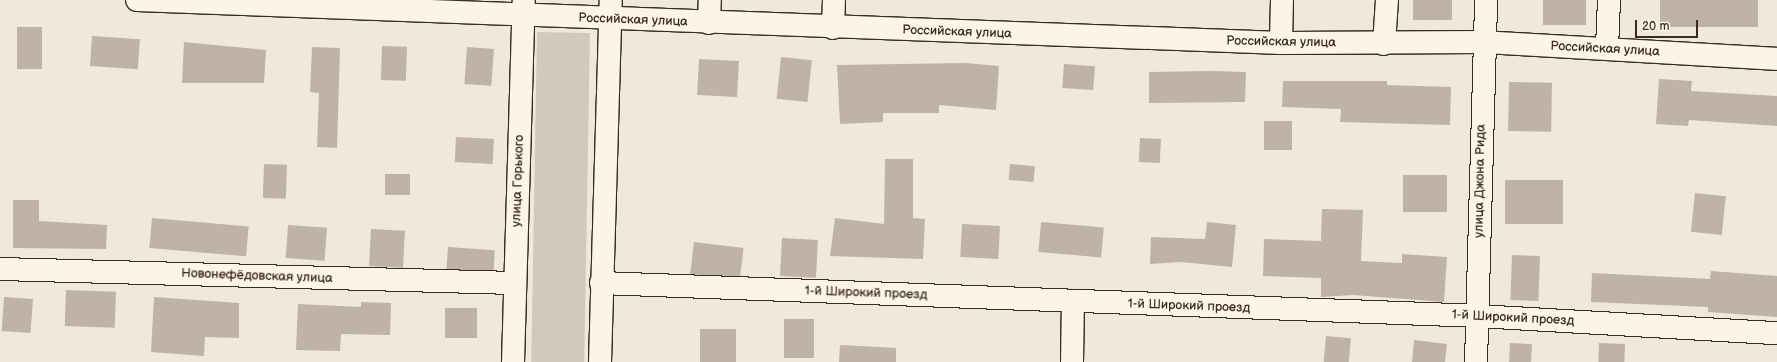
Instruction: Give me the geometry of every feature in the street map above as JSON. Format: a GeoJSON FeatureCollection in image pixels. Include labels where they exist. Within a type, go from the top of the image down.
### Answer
{"type":"FeatureCollection","features":[{"type":"Feature","properties":{"kind":"street","name":"Российская улица"},"geometry":{"type":"LineString","coordinates":[[137,0],[340,3],[611,10],[709,23],[1281,43],[1384,44],[1483,42],[1777,59]]}},
{"type":"Feature","properties":{"kind":"street"},"geometry":{"type":"LineString","coordinates":[[709,23],[710,0]]}},
{"type":"Feature","properties":{"kind":"street"},"geometry":{"type":"LineString","coordinates":[[833,28],[834,0]]}},
{"type":"Feature","properties":{"kind":"street"},"geometry":{"type":"LineString","coordinates":[[1281,43],[1282,0]]}},
{"type":"Feature","properties":{"kind":"street"},"geometry":{"type":"LineString","coordinates":[[1384,44],[1386,0]]}},
{"type":"Feature","properties":{"kind":"street","name":"улица Джона Рида"},"geometry":{"type":"LineString","coordinates":[[1476,362],[1483,42],[1486,0]]}},
{"type":"Feature","properties":{"kind":"street"},"geometry":{"type":"LineString","coordinates":[[1607,48],[1609,0]]}},
{"type":"Feature","properties":{"kind":"street","name":"улица Горького"},"geometry":{"type":"LineString","coordinates":[[513,362],[514,283],[524,8]]}},
{"type":"Feature","properties":{"kind":"street"},"geometry":{"type":"LineString","coordinates":[[600,362],[601,283],[611,10]]}},
{"type":"Feature","properties":{"kind":"street","name":"Новонефёдовская улица"},"geometry":{"type":"LineString","coordinates":[[0,269],[514,283]]}},
{"type":"Feature","properties":{"kind":"street","name":"1-й Широкий проезд"},"geometry":{"type":"LineString","coordinates":[[601,283],[1478,316],[1777,333]]}},
{"type":"Feature","properties":{"kind":"street"},"geometry":{"type":"LineString","coordinates":[[1072,362],[1073,301]]}},
{"type":"Feature","properties":{"kind":"shaded area"},"geometry":{"type":"Polygon","coordinates":[[[537,32],[590,33],[584,362],[531,362],[537,32]]]}},
{"type":"Feature","properties":{"kind":"building"},"geometry":{"type":"Polygon","coordinates":[[[1413,0],[1452,0],[1452,20],[1413,20],[1413,0]]]}},
{"type":"Feature","properties":{"kind":"building"},"geometry":{"type":"Polygon","coordinates":[[[1543,0],[1586,0],[1586,25],[1543,25],[1543,0]]]}},
{"type":"Feature","properties":{"kind":"building"},"geometry":{"type":"Polygon","coordinates":[[[1660,0],[1758,0],[1758,27],[1660,27],[1660,0]]]}},
{"type":"Feature","properties":{"kind":"building"},"geometry":{"type":"Polygon","coordinates":[[[17,27],[42,27],[42,69],[17,69],[17,27]]]}},
{"type":"Feature","properties":{"kind":"building"},"geometry":{"type":"Polygon","coordinates":[[[92,36],[140,39],[138,69],[90,66],[92,36]]]}},
{"type":"Feature","properties":{"kind":"building"},"geometry":{"type":"Polygon","coordinates":[[[184,42],[266,50],[264,83],[182,83],[184,42]]]}},
{"type":"Feature","properties":{"kind":"building"},"geometry":{"type":"Polygon","coordinates":[[[382,46],[407,47],[406,81],[381,80],[382,46]]]}},
{"type":"Feature","properties":{"kind":"building"},"geometry":{"type":"Polygon","coordinates":[[[312,47],[340,48],[337,148],[317,147],[319,93],[310,92],[312,47]]]}},
{"type":"Feature","properties":{"kind":"building"},"geometry":{"type":"Polygon","coordinates":[[[467,47],[494,49],[491,86],[464,84],[467,47]]]}},
{"type":"Feature","properties":{"kind":"building"},"geometry":{"type":"Polygon","coordinates":[[[781,57],[812,60],[807,102],[777,99],[781,57]]]}},
{"type":"Feature","properties":{"kind":"building"},"geometry":{"type":"Polygon","coordinates":[[[699,59],[739,61],[737,97],[697,95],[699,59]]]}},
{"type":"Feature","properties":{"kind":"building"},"geometry":{"type":"Polygon","coordinates":[[[965,63],[999,66],[996,110],[939,105],[939,113],[883,113],[883,122],[840,124],[837,65],[965,63]]]}},
{"type":"Feature","properties":{"kind":"building"},"geometry":{"type":"Polygon","coordinates":[[[1064,64],[1095,66],[1093,90],[1062,88],[1064,64]]]}},
{"type":"Feature","properties":{"kind":"building"},"geometry":{"type":"Polygon","coordinates":[[[1149,72],[1246,72],[1245,102],[1149,103],[1149,72]]]}},
{"type":"Feature","properties":{"kind":"building"},"geometry":{"type":"Polygon","coordinates":[[[1659,79],[1692,81],[1691,91],[1777,96],[1777,126],[1689,120],[1688,126],[1656,124],[1659,79]]]}},
{"type":"Feature","properties":{"kind":"building"},"geometry":{"type":"Polygon","coordinates":[[[1283,81],[1387,81],[1387,85],[1451,87],[1450,125],[1340,122],[1341,109],[1282,107],[1283,81]]]}},
{"type":"Feature","properties":{"kind":"building"},"geometry":{"type":"Polygon","coordinates":[[[1509,82],[1552,83],[1551,132],[1508,131],[1509,82]]]}},
{"type":"Feature","properties":{"kind":"building"},"geometry":{"type":"Polygon","coordinates":[[[1264,121],[1292,121],[1292,150],[1264,150],[1264,121]]]}},
{"type":"Feature","properties":{"kind":"building"},"geometry":{"type":"Polygon","coordinates":[[[456,137],[494,139],[493,164],[455,162],[456,137]]]}},
{"type":"Feature","properties":{"kind":"building"},"geometry":{"type":"Polygon","coordinates":[[[1140,138],[1161,139],[1160,163],[1139,162],[1140,138]]]}},
{"type":"Feature","properties":{"kind":"building"},"geometry":{"type":"Polygon","coordinates":[[[885,159],[913,159],[913,218],[925,219],[923,259],[830,256],[835,218],[884,224],[885,159]]]}},
{"type":"Feature","properties":{"kind":"building"},"geometry":{"type":"Polygon","coordinates":[[[264,164],[287,165],[286,199],[263,198],[264,164]]]}},
{"type":"Feature","properties":{"kind":"building"},"geometry":{"type":"Polygon","coordinates":[[[1010,164],[1035,166],[1034,182],[1009,180],[1010,164]]]}},
{"type":"Feature","properties":{"kind":"building"},"geometry":{"type":"Polygon","coordinates":[[[385,174],[410,174],[410,195],[385,195],[385,174]]]}},
{"type":"Feature","properties":{"kind":"building"},"geometry":{"type":"Polygon","coordinates":[[[1403,175],[1447,175],[1447,212],[1403,212],[1403,175]]]}},
{"type":"Feature","properties":{"kind":"building"},"geometry":{"type":"Polygon","coordinates":[[[1505,180],[1563,180],[1563,224],[1505,224],[1505,180]]]}},
{"type":"Feature","properties":{"kind":"building"},"geometry":{"type":"Polygon","coordinates":[[[1695,193],[1726,196],[1722,235],[1691,232],[1695,193]]]}},
{"type":"Feature","properties":{"kind":"building"},"geometry":{"type":"Polygon","coordinates":[[[13,200],[39,200],[39,221],[107,225],[106,249],[13,248],[13,200]]]}},
{"type":"Feature","properties":{"kind":"building"},"geometry":{"type":"Polygon","coordinates":[[[1322,209],[1363,210],[1361,261],[1402,263],[1402,254],[1447,257],[1444,302],[1353,295],[1321,297],[1321,278],[1263,276],[1264,239],[1321,241],[1322,209]]]}},
{"type":"Feature","properties":{"kind":"building"},"geometry":{"type":"Polygon","coordinates":[[[152,218],[249,226],[246,256],[149,248],[152,218]]]}},
{"type":"Feature","properties":{"kind":"building"},"geometry":{"type":"Polygon","coordinates":[[[1041,222],[1104,227],[1101,257],[1038,252],[1041,222]]]}},
{"type":"Feature","properties":{"kind":"building"},"geometry":{"type":"Polygon","coordinates":[[[1207,222],[1236,225],[1232,267],[1181,262],[1150,264],[1151,237],[1205,239],[1207,222]]]}},
{"type":"Feature","properties":{"kind":"building"},"geometry":{"type":"Polygon","coordinates":[[[962,224],[1000,226],[998,259],[960,257],[962,224]]]}},
{"type":"Feature","properties":{"kind":"building"},"geometry":{"type":"Polygon","coordinates":[[[288,225],[327,228],[325,261],[286,258],[288,225]]]}},
{"type":"Feature","properties":{"kind":"building"},"geometry":{"type":"Polygon","coordinates":[[[371,229],[405,231],[403,268],[369,266],[371,229]]]}},
{"type":"Feature","properties":{"kind":"building"},"geometry":{"type":"Polygon","coordinates":[[[782,238],[818,240],[816,278],[780,276],[782,238]]]}},
{"type":"Feature","properties":{"kind":"building"},"geometry":{"type":"Polygon","coordinates":[[[694,242],[744,248],[740,280],[690,274],[694,242]]]}},
{"type":"Feature","properties":{"kind":"building"},"geometry":{"type":"Polygon","coordinates":[[[448,247],[495,250],[493,272],[446,269],[448,247]]]}},
{"type":"Feature","properties":{"kind":"building"},"geometry":{"type":"Polygon","coordinates":[[[1512,255],[1540,256],[1538,301],[1510,300],[1512,255]]]}},
{"type":"Feature","properties":{"kind":"building"},"geometry":{"type":"Polygon","coordinates":[[[1711,271],[1777,276],[1777,317],[1708,312],[1708,307],[1591,302],[1592,273],[1710,279],[1711,271]]]}},
{"type":"Feature","properties":{"kind":"building"},"geometry":{"type":"Polygon","coordinates":[[[66,290],[116,292],[115,328],[65,326],[66,290]]]}},
{"type":"Feature","properties":{"kind":"building"},"geometry":{"type":"Polygon","coordinates":[[[4,297],[33,299],[31,333],[2,331],[4,297]]]}},
{"type":"Feature","properties":{"kind":"building"},"geometry":{"type":"Polygon","coordinates":[[[154,297],[239,303],[239,338],[205,337],[204,356],[151,352],[154,297]]]}},
{"type":"Feature","properties":{"kind":"building"},"geometry":{"type":"Polygon","coordinates":[[[361,302],[391,303],[390,335],[341,334],[340,351],[296,350],[298,304],[361,307],[361,302]]]}},
{"type":"Feature","properties":{"kind":"building"},"geometry":{"type":"Polygon","coordinates":[[[445,308],[477,308],[477,338],[445,338],[445,308]]]}},
{"type":"Feature","properties":{"kind":"building"},"geometry":{"type":"Polygon","coordinates":[[[784,319],[814,319],[814,358],[784,358],[784,319]]]}},
{"type":"Feature","properties":{"kind":"building"},"geometry":{"type":"Polygon","coordinates":[[[700,329],[736,329],[736,362],[700,362],[700,329]]]}},
{"type":"Feature","properties":{"kind":"building"},"geometry":{"type":"Polygon","coordinates":[[[1326,336],[1351,338],[1349,362],[1324,362],[1326,336]]]}},
{"type":"Feature","properties":{"kind":"building"},"geometry":{"type":"Polygon","coordinates":[[[1414,340],[1447,344],[1445,362],[1412,362],[1414,340]]]}},
{"type":"Feature","properties":{"kind":"building"},"geometry":{"type":"Polygon","coordinates":[[[1510,343],[1532,344],[1531,362],[1509,362],[1510,343]]]}},
{"type":"Feature","properties":{"kind":"building"},"geometry":{"type":"Polygon","coordinates":[[[1599,343],[1625,344],[1624,362],[1598,362],[1599,343]]]}},
{"type":"Feature","properties":{"kind":"building"},"geometry":{"type":"Polygon","coordinates":[[[840,345],[896,348],[896,362],[839,362],[840,345]]]}}]}
